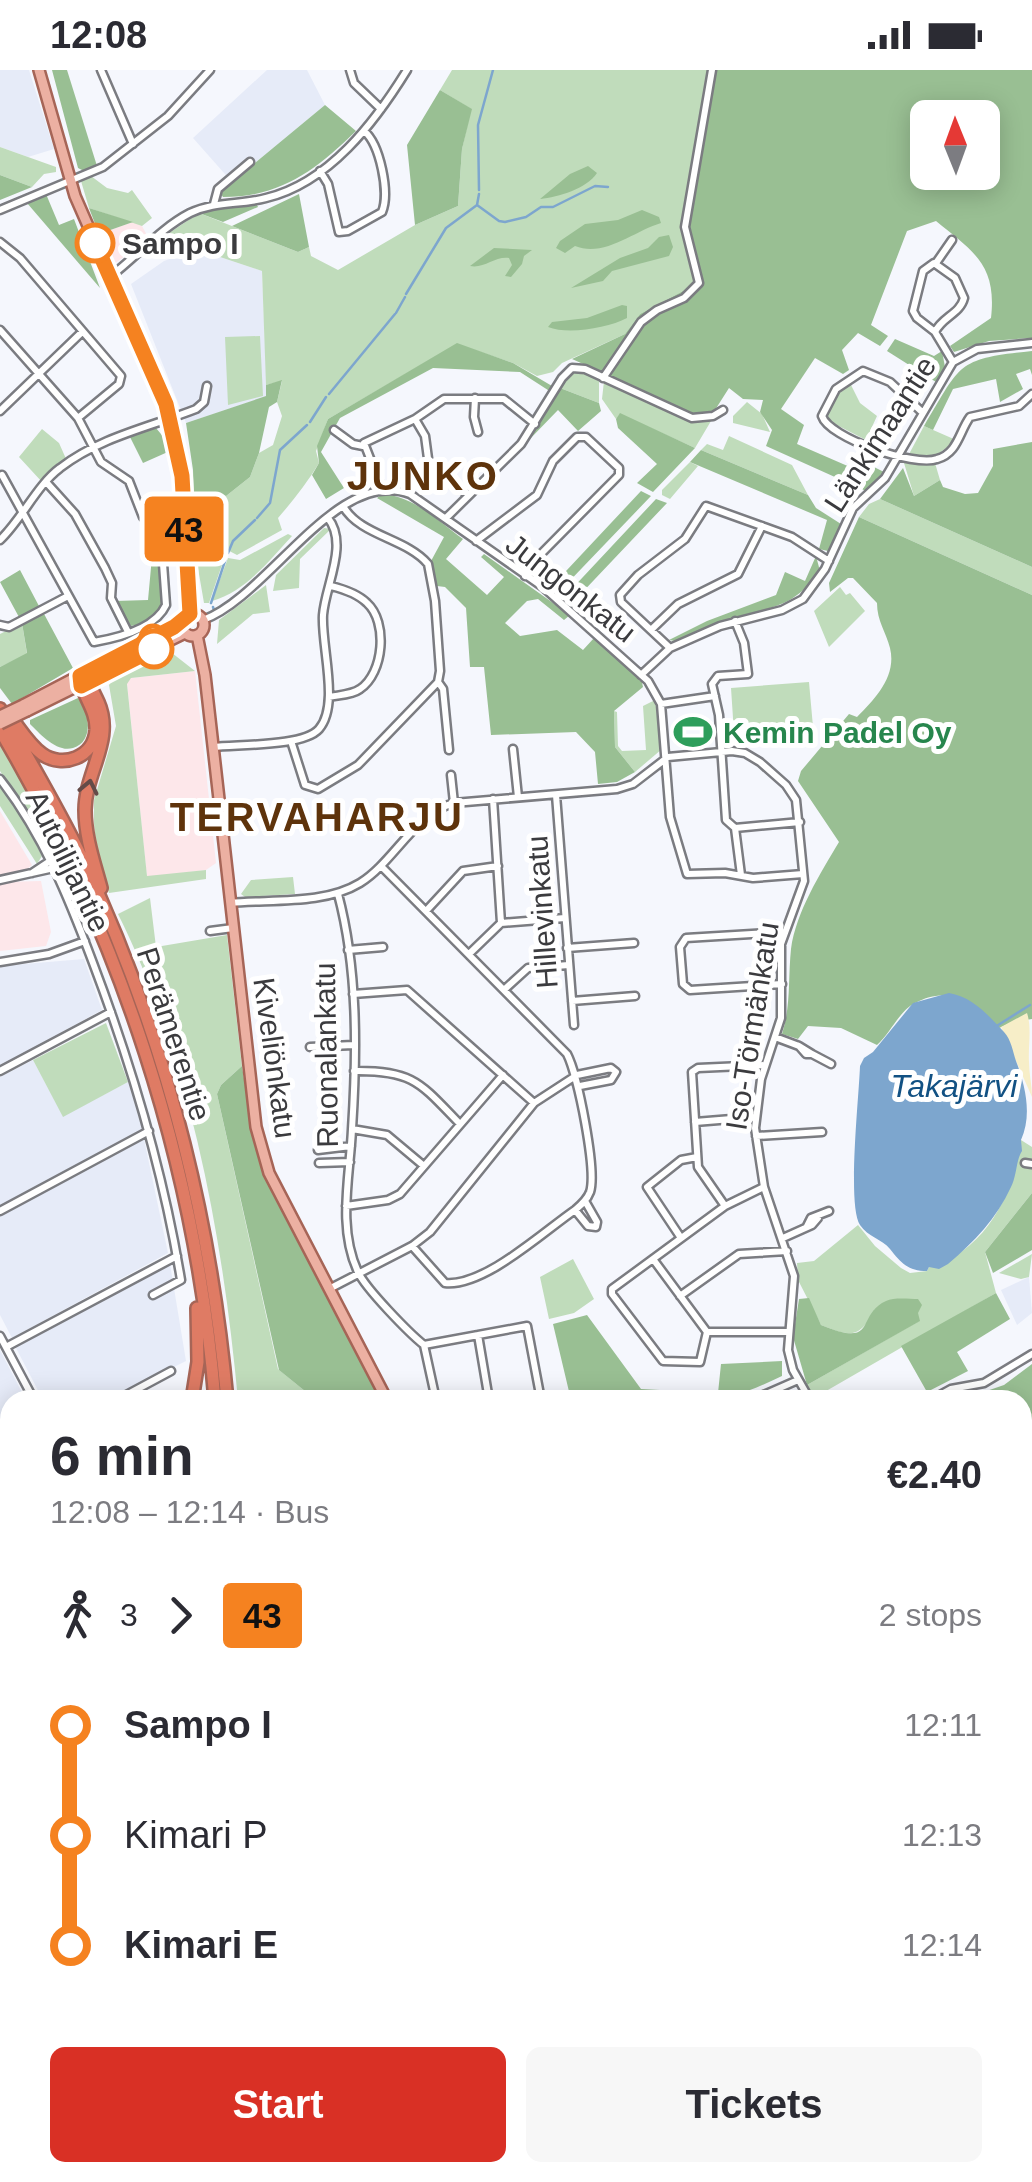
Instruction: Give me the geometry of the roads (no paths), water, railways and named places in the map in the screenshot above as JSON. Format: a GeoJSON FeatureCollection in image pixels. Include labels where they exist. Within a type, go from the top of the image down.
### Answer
{"type":"FeatureCollection","features":[{"type":"Feature","properties":{"kind":"highway"},"geometry":{"type":"LineString","coordinates":[[95,697],[96,682],[102,675]]}},
{"type":"Feature","properties":{"kind":"highway"},"geometry":{"type":"LineString","coordinates":[[83,681],[95,697],[105,730],[88,782],[85,814],[108,917]]}},
{"type":"Feature","properties":{"kind":"highway"},"geometry":{"type":"LineString","coordinates":[[0,710],[40,753],[55,760],[68,760],[85,753],[96,733],[94,711],[83,681]]}},
{"type":"Feature","properties":{"kind":"highway","name":"Perämerentie"},"geometry":{"type":"LineString","coordinates":[[0,710],[61,816],[108,917],[159,1056],[205,1237],[226,1390]]}},
{"type":"Feature","properties":{"kind":"highway","name":"Perämerentie"},"geometry":{"type":"LineString","coordinates":[[0,727],[56,832],[114,964],[168,1130],[197,1259],[214,1390]]}},
{"type":"Feature","properties":{"kind":"highway"},"geometry":{"type":"LineString","coordinates":[[193,1390],[198,1345],[194,1266],[197,1259]]}},
{"type":"Feature","properties":{"kind":"main road","name":"Kiveliönkatu"},"geometry":{"type":"LineString","coordinates":[[40,70],[71,180],[169,417],[182,476],[189,626],[206,675],[256,1128],[269,1173],[382,1390]]}},
{"type":"Feature","properties":{"kind":"main road"},"geometry":{"type":"LineString","coordinates":[[0,727],[25,708],[189,626],[204,629],[203,620],[196,614],[189,626],[102,675],[83,681]]}},
{"type":"Feature","properties":{"kind":"main road"},"geometry":{"type":"LineString","coordinates":[[0,710],[25,708]]}},
{"type":"Feature","properties":{"kind":"street"},"geometry":{"type":"LineString","coordinates":[[101,70],[133,144]]}},
{"type":"Feature","properties":{"kind":"street"},"geometry":{"type":"LineString","coordinates":[[0,210],[102,167],[168,116],[210,70]]}},
{"type":"Feature","properties":{"kind":"street"},"geometry":{"type":"LineString","coordinates":[[350,70],[354,84],[382,109]]}},
{"type":"Feature","properties":{"kind":"street"},"geometry":{"type":"LineString","coordinates":[[110,276],[183,218],[214,204],[272,197],[320,172],[382,109],[406,70]]}},
{"type":"Feature","properties":{"kind":"street"},"geometry":{"type":"LineString","coordinates":[[603,378],[641,322],[684,298],[699,282],[685,227],[712,70]]}},
{"type":"Feature","properties":{"kind":"street"},"geometry":{"type":"LineString","coordinates":[[320,172],[328,184],[338,232],[348,231],[382,212],[385,196],[377,147],[364,130]]}},
{"type":"Feature","properties":{"kind":"street"},"geometry":{"type":"LineString","coordinates":[[214,204],[218,189],[250,162]]}},
{"type":"Feature","properties":{"kind":"street"},"geometry":{"type":"LineString","coordinates":[[952,240],[936,263],[923,271],[912,308],[915,317],[934,332],[953,362]]}},
{"type":"Feature","properties":{"kind":"street"},"geometry":{"type":"LineString","coordinates":[[0,242],[20,258],[122,379],[78,418]]}},
{"type":"Feature","properties":{"kind":"street"},"geometry":{"type":"LineString","coordinates":[[934,332],[939,323],[960,308],[964,298],[958,282],[936,263]]}},
{"type":"Feature","properties":{"kind":"street"},"geometry":{"type":"LineString","coordinates":[[0,330],[78,418],[102,464],[128,481],[144,517],[160,536],[164,610],[128,632],[94,642],[2,475]]}},
{"type":"Feature","properties":{"kind":"street"},"geometry":{"type":"LineString","coordinates":[[0,411],[82,332]]}},
{"type":"Feature","properties":{"kind":"street","name":"Länkimaantie"},"geometry":{"type":"LineString","coordinates":[[642,675],[670,648],[735,621],[799,602],[816,584],[853,508],[880,485],[953,362],[977,349],[1032,343]]}},
{"type":"Feature","properties":{"kind":"street"},"geometry":{"type":"LineString","coordinates":[[446,518],[511,454],[570,369],[582,368],[692,418],[713,416],[723,410]]}},
{"type":"Feature","properties":{"kind":"street"},"geometry":{"type":"LineString","coordinates":[[922,413],[890,382],[866,372],[857,373],[842,384],[828,400],[822,416],[826,426],[897,458],[929,460],[942,458],[956,445],[970,417],[1019,406],[1032,394]]}},
{"type":"Feature","properties":{"kind":"street"},"geometry":{"type":"LineString","coordinates":[[0,540],[24,516],[60,468],[94,449],[200,406],[206,399],[207,386]]}},
{"type":"Feature","properties":{"kind":"street"},"geometry":{"type":"LineString","coordinates":[[475,398],[478,432]]}},
{"type":"Feature","properties":{"kind":"street"},"geometry":{"type":"LineString","coordinates":[[363,446],[368,440],[415,420],[444,399],[508,400],[535,424]]}},
{"type":"Feature","properties":{"kind":"street"},"geometry":{"type":"LineString","coordinates":[[415,420],[425,436],[429,466],[468,494]]}},
{"type":"Feature","properties":{"kind":"street"},"geometry":{"type":"LineString","coordinates":[[334,430],[353,444],[363,446]]}},
{"type":"Feature","properties":{"kind":"street"},"geometry":{"type":"LineString","coordinates":[[476,542],[537,495],[553,461],[581,436],[596,445],[620,473],[525,576]]}},
{"type":"Feature","properties":{"kind":"street"},"geometry":{"type":"LineString","coordinates":[[203,620],[247,593],[343,506],[382,489],[363,446]]}},
{"type":"Feature","properties":{"kind":"street"},"geometry":{"type":"LineString","coordinates":[[47,482],[75,514],[106,568],[112,583],[111,598],[128,632]]}},
{"type":"Feature","properties":{"kind":"street","name":"Jungonkatu"},"geometry":{"type":"LineString","coordinates":[[382,489],[410,494],[446,518],[568,607],[642,675],[660,704],[670,818],[686,872],[694,876],[741,875]]}},
{"type":"Feature","properties":{"kind":"street"},"geometry":{"type":"LineString","coordinates":[[343,506],[352,519],[406,546],[428,564],[436,610],[438,682],[443,689],[448,750]]}},
{"type":"Feature","properties":{"kind":"street"},"geometry":{"type":"LineString","coordinates":[[670,648],[621,602],[620,594],[685,539],[703,508],[711,506],[792,537],[829,561]]}},
{"type":"Feature","properties":{"kind":"street"},"geometry":{"type":"LineString","coordinates":[[214,747],[305,738],[319,729],[329,696],[323,618],[331,586],[335,532],[328,518]]}},
{"type":"Feature","properties":{"kind":"street"},"geometry":{"type":"LineString","coordinates":[[652,629],[677,604],[738,574],[762,526]]}},
{"type":"Feature","properties":{"kind":"street"},"geometry":{"type":"LineString","coordinates":[[329,696],[360,690],[380,656],[378,622],[369,604],[331,586]]}},
{"type":"Feature","properties":{"kind":"street"},"geometry":{"type":"LineString","coordinates":[[0,625],[9,628],[68,596]]}},
{"type":"Feature","properties":{"kind":"street"},"geometry":{"type":"LineString","coordinates":[[735,621],[744,642],[748,674],[717,677],[712,684],[726,820],[735,828],[741,875],[754,878],[804,874]]}},
{"type":"Feature","properties":{"kind":"street"},"geometry":{"type":"LineString","coordinates":[[291,740],[305,786],[318,788],[358,765],[438,682]]}},
{"type":"Feature","properties":{"kind":"street"},"geometry":{"type":"LineString","coordinates":[[660,704],[715,696]]}},
{"type":"Feature","properties":{"kind":"street"},"geometry":{"type":"LineString","coordinates":[[512,749],[518,798]]}},
{"type":"Feature","properties":{"kind":"street","name":"Iso-Törmänkatu"},"geometry":{"type":"LineString","coordinates":[[666,758],[720,751],[751,756],[778,777],[796,800],[804,874],[780,951],[783,1008],[765,1066],[756,1136],[764,1187],[783,1238],[794,1284],[787,1332],[790,1360],[804,1390]]}},
{"type":"Feature","properties":{"kind":"street"},"geometry":{"type":"LineString","coordinates":[[230,903],[338,894],[365,880],[433,812],[454,803],[627,786],[666,758]]}},
{"type":"Feature","properties":{"kind":"street"},"geometry":{"type":"LineString","coordinates":[[451,775],[454,803]]}},
{"type":"Feature","properties":{"kind":"street","name":"Autoilijantie"},"geometry":{"type":"LineString","coordinates":[[0,779],[52,864],[111,1012],[149,1131],[176,1256]]}},
{"type":"Feature","properties":{"kind":"street","name":"Hillevinkatu"},"geometry":{"type":"LineString","coordinates":[[556,795],[574,1025]]}},
{"type":"Feature","properties":{"kind":"street"},"geometry":{"type":"LineString","coordinates":[[493,799],[500,922]]}},
{"type":"Feature","properties":{"kind":"street"},"geometry":{"type":"LineString","coordinates":[[735,828],[800,822]]}},
{"type":"Feature","properties":{"kind":"street"},"geometry":{"type":"LineString","coordinates":[[0,880],[52,864]]}},
{"type":"Feature","properties":{"kind":"street"},"geometry":{"type":"LineString","coordinates":[[381,866],[559,1044],[580,1086],[591,1184],[585,1201],[575,1210],[498,1266],[453,1284],[441,1279],[412,1246]]}},
{"type":"Feature","properties":{"kind":"street"},"geometry":{"type":"LineString","coordinates":[[426,910],[463,871],[498,866]]}},
{"type":"Feature","properties":{"kind":"street","name":"Ruonalankatu"},"geometry":{"type":"LineString","coordinates":[[338,894],[353,994],[354,1071],[346,1206],[348,1237],[359,1274]]}},
{"type":"Feature","properties":{"kind":"street"},"geometry":{"type":"LineString","coordinates":[[469,954],[500,922],[565,918]]}},
{"type":"Feature","properties":{"kind":"street"},"geometry":{"type":"LineString","coordinates":[[210,931],[233,928]]}},
{"type":"Feature","properties":{"kind":"street"},"geometry":{"type":"LineString","coordinates":[[782,984],[690,990],[684,985],[680,948],[686,938],[784,932]]}},
{"type":"Feature","properties":{"kind":"street"},"geometry":{"type":"LineString","coordinates":[[0,962],[49,954],[84,941]]}},
{"type":"Feature","properties":{"kind":"street"},"geometry":{"type":"LineString","coordinates":[[567,948],[634,943]]}},
{"type":"Feature","properties":{"kind":"street"},"geometry":{"type":"LineString","coordinates":[[348,950],[382,947]]}},
{"type":"Feature","properties":{"kind":"street"},"geometry":{"type":"LineString","coordinates":[[505,990],[528,968],[569,964]]}},
{"type":"Feature","properties":{"kind":"street"},"geometry":{"type":"LineString","coordinates":[[353,994],[407,990],[534,1103]]}},
{"type":"Feature","properties":{"kind":"street"},"geometry":{"type":"LineString","coordinates":[[572,1000],[635,996]]}},
{"type":"Feature","properties":{"kind":"street"},"geometry":{"type":"LineString","coordinates":[[0,1072],[111,1012]]}},
{"type":"Feature","properties":{"kind":"street"},"geometry":{"type":"LineString","coordinates":[[775,1037],[831,1064]]}},
{"type":"Feature","properties":{"kind":"street"},"geometry":{"type":"LineString","coordinates":[[310,1047],[354,1045]]}},
{"type":"Feature","properties":{"kind":"street"},"geometry":{"type":"LineString","coordinates":[[724,1206],[702,1176],[697,1157],[691,1077],[695,1069],[765,1066]]}},
{"type":"Feature","properties":{"kind":"street"},"geometry":{"type":"LineString","coordinates":[[328,1290],[412,1246],[440,1222],[534,1103],[577,1075],[611,1068],[616,1072],[611,1080],[580,1086]]}},
{"type":"Feature","properties":{"kind":"street"},"geometry":{"type":"LineString","coordinates":[[354,1071],[394,1072],[411,1078],[460,1124]]}},
{"type":"Feature","properties":{"kind":"street"},"geometry":{"type":"LineString","coordinates":[[346,1206],[396,1196],[503,1075]]}},
{"type":"Feature","properties":{"kind":"street"},"geometry":{"type":"LineString","coordinates":[[694,1122],[756,1117]]}},
{"type":"Feature","properties":{"kind":"street"},"geometry":{"type":"LineString","coordinates":[[352,1129],[388,1134],[424,1166]]}},
{"type":"Feature","properties":{"kind":"street"},"geometry":{"type":"LineString","coordinates":[[0,1210],[149,1131]]}},
{"type":"Feature","properties":{"kind":"street"},"geometry":{"type":"LineString","coordinates":[[756,1136],[822,1132]]}},
{"type":"Feature","properties":{"kind":"street"},"geometry":{"type":"LineString","coordinates":[[318,1150],[351,1146]]}},
{"type":"Feature","properties":{"kind":"street"},"geometry":{"type":"LineString","coordinates":[[681,1238],[647,1187],[681,1160],[697,1157]]}},
{"type":"Feature","properties":{"kind":"street"},"geometry":{"type":"LineString","coordinates":[[319,1164],[350,1162]]}},
{"type":"Feature","properties":{"kind":"street"},"geometry":{"type":"LineString","coordinates":[[707,1332],[700,1362],[663,1361],[611,1291],[724,1206],[764,1187]]}},
{"type":"Feature","properties":{"kind":"street"},"geometry":{"type":"LineString","coordinates":[[575,1210],[588,1226],[596,1227],[585,1201]]}},
{"type":"Feature","properties":{"kind":"street"},"geometry":{"type":"LineString","coordinates":[[783,1238],[815,1223],[829,1211]]}},
{"type":"Feature","properties":{"kind":"street"},"geometry":{"type":"LineString","coordinates":[[680,1296],[739,1254],[787,1251]]}},
{"type":"Feature","properties":{"kind":"street"},"geometry":{"type":"LineString","coordinates":[[6,1347],[176,1256],[180,1280],[153,1296]]}},
{"type":"Feature","properties":{"kind":"street"},"geometry":{"type":"LineString","coordinates":[[652,1260],[707,1332]]}},
{"type":"Feature","properties":{"kind":"street"},"geometry":{"type":"LineString","coordinates":[[359,1274],[424,1346],[434,1390]]}},
{"type":"Feature","properties":{"kind":"street"},"geometry":{"type":"LineString","coordinates":[[424,1346],[527,1326],[539,1390]]}},
{"type":"Feature","properties":{"kind":"street"},"geometry":{"type":"LineString","coordinates":[[707,1332],[787,1332]]}},
{"type":"Feature","properties":{"kind":"street"},"geometry":{"type":"LineString","coordinates":[[478,1335],[487,1390]]}},
{"type":"Feature","properties":{"kind":"street"},"geometry":{"type":"LineString","coordinates":[[0,1336],[29,1390]]}},
{"type":"Feature","properties":{"kind":"street"},"geometry":{"type":"LineString","coordinates":[[951,1390],[982,1384],[1032,1354]]}},
{"type":"Feature","properties":{"kind":"street"},"geometry":{"type":"LineString","coordinates":[[136,1390],[171,1371]]}},
{"type":"Feature","properties":{"kind":"street"},"geometry":{"type":"LineString","coordinates":[[775,1390],[798,1380]]}},
{"type":"Feature","properties":{"kind":"water","name":"Takajärvi"},"geometry":{"type":"Polygon","coordinates":[[[949,993],[973,1003],[1006,1035],[1023,1081],[1026,1121],[1013,1182],[992,1219],[948,1264],[920,1271],[905,1265],[867,1232],[856,1214],[854,1174],[860,1066],[913,1003],[949,993]]]}},
{"type":"Feature","properties":{"kind":"waterway"},"geometry":{"type":"LineString","coordinates":[[479,190],[478,125],[493,70]]}},
{"type":"Feature","properties":{"kind":"waterway"},"geometry":{"type":"LineString","coordinates":[[477,205],[505,222],[526,217],[541,207],[553,207],[595,186],[608,187]]}},
{"type":"Feature","properties":{"kind":"waterway"},"geometry":{"type":"LineString","coordinates":[[406,294],[446,228],[477,205],[479,194]]}},
{"type":"Feature","properties":{"kind":"waterway"},"geometry":{"type":"LineString","coordinates":[[396,313],[405,297]]}},
{"type":"Feature","properties":{"kind":"waterway"},"geometry":{"type":"LineString","coordinates":[[329,394],[395,314]]}},
{"type":"Feature","properties":{"kind":"waterway"},"geometry":{"type":"LineString","coordinates":[[310,422],[326,397]]}},
{"type":"Feature","properties":{"kind":"waterway"},"geometry":{"type":"LineString","coordinates":[[257,518],[270,503],[280,450],[307,425]]}},
{"type":"Feature","properties":{"kind":"waterway"},"geometry":{"type":"LineString","coordinates":[[228,553],[233,541],[255,520]]}},
{"type":"Feature","properties":{"kind":"waterway"},"geometry":{"type":"LineString","coordinates":[[211,603],[226,558]]}},
{"type":"Feature","properties":{"kind":"waterway"},"geometry":{"type":"LineString","coordinates":[[995,1027],[1030,1005]]}},
{"type":"Feature","properties":{"kind":"place","name":"Sampo I"},"geometry":{"type":"Point","coordinates":[95,243]}},
{"type":"Feature","properties":{"kind":"place","name":"Kemin Padel Oy"},"geometry":{"type":"Point","coordinates":[693,732]}},
{"type":"Feature","properties":{"kind":"district","name":"JUNKO"},"geometry":{"type":"Point","coordinates":[423,476]}},
{"type":"Feature","properties":{"kind":"district","name":"TERVAHARJU"},"geometry":{"type":"Point","coordinates":[317,817]}}]}
